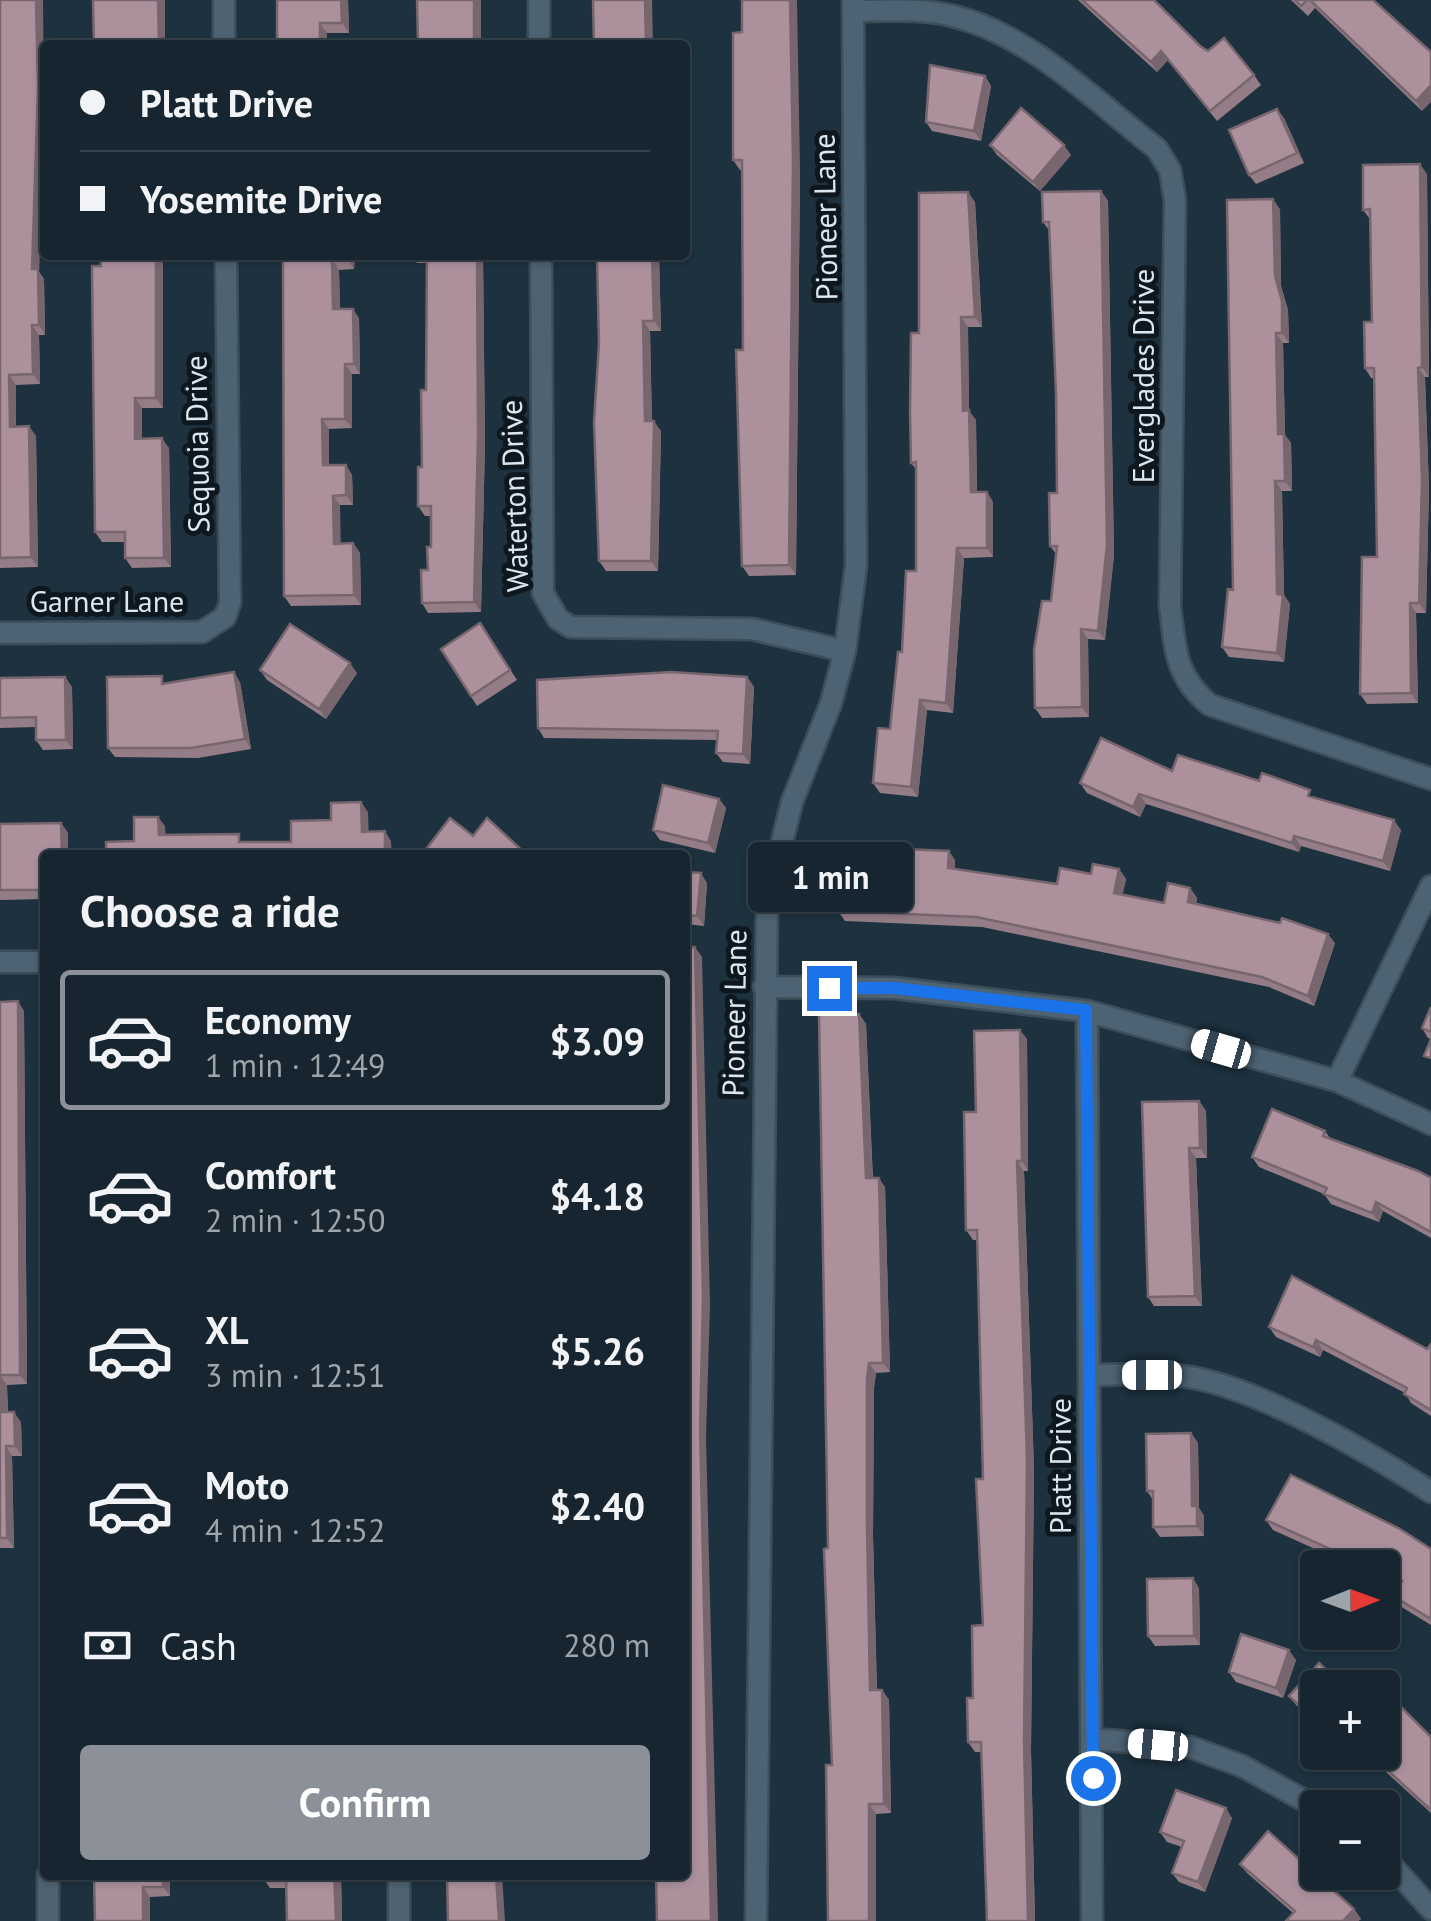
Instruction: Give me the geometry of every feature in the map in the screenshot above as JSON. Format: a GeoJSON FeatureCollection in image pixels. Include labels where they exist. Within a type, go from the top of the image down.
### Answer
{"type":"FeatureCollection","features":[{"type":"Feature","properties":{"kind":"street"},"geometry":{"type":"LineString","coordinates":[[224,0],[224,40]]}},
{"type":"Feature","properties":{"kind":"street"},"geometry":{"type":"LineString","coordinates":[[539,0],[539,40]]}},
{"type":"Feature","properties":{"kind":"street","name":"Pioneer Lane"},"geometry":{"type":"LineString","coordinates":[[756,1921],[768,902],[780,843],[832,703],[845,651],[859,511],[853,6]]}},
{"type":"Feature","properties":{"kind":"street","name":"Everglades Drive"},"geometry":{"type":"LineString","coordinates":[[853,6],[950,15],[989,28],[1026,48],[1157,149],[1170,170],[1175,200],[1170,606],[1177,666],[1188,688],[1210,705],[1431,780]]}},
{"type":"Feature","properties":{"kind":"street","name":"Sequoia Drive"},"geometry":{"type":"LineString","coordinates":[[214,628],[226,618],[230,603],[226,260]]}},
{"type":"Feature","properties":{"kind":"street","name":"Waterton Drive"},"geometry":{"type":"LineString","coordinates":[[541,260],[544,592],[548,607],[558,619],[587,629],[752,629],[845,651]]}},
{"type":"Feature","properties":{"kind":"street","name":"Garner Lane"},"geometry":{"type":"LineString","coordinates":[[0,633],[202,632],[214,628]]}},
{"type":"Feature","properties":{"kind":"street"},"geometry":{"type":"LineString","coordinates":[[1338,1081],[1431,886]]}},
{"type":"Feature","properties":{"kind":"street"},"geometry":{"type":"LineString","coordinates":[[0,962],[40,962]]}},
{"type":"Feature","properties":{"kind":"street"},"geometry":{"type":"LineString","coordinates":[[764,987],[894,988],[1086,1010],[1338,1081],[1431,1124]]}},
{"type":"Feature","properties":{"kind":"street","name":"Platt Drive"},"geometry":{"type":"LineString","coordinates":[[1086,1010],[1092,1921]]}},
{"type":"Feature","properties":{"kind":"street"},"geometry":{"type":"LineString","coordinates":[[1090,1375],[1182,1376],[1221,1384],[1318,1428],[1431,1492]]}},
{"type":"Feature","properties":{"kind":"street"},"geometry":{"type":"LineString","coordinates":[[1093,1739],[1190,1748],[1242,1766],[1300,1798]]}},
{"type":"Feature","properties":{"kind":"street"},"geometry":{"type":"LineString","coordinates":[[1400,1875],[1431,1910]]}},
{"type":"Feature","properties":{"kind":"street"},"geometry":{"type":"LineString","coordinates":[[48,1880],[48,1921]]}},
{"type":"Feature","properties":{"kind":"street"},"geometry":{"type":"LineString","coordinates":[[399,1880],[399,1921]]}},
{"type":"Feature","properties":{"kind":"building"},"geometry":{"type":"Polygon","coordinates":[[[0,0],[36,0],[38,88],[32,269],[38,269],[39,325],[32,325],[33,374],[9,375],[10,427],[29,426],[31,557],[0,558],[0,0]]]}},
{"type":"Feature","properties":{"kind":"building"},"geometry":{"type":"Polygon","coordinates":[[[93,0],[158,0],[159,40],[94,40],[93,0]]]}},
{"type":"Feature","properties":{"kind":"building"},"geometry":{"type":"Polygon","coordinates":[[[277,0],[341,0],[342,23],[320,23],[320,40],[277,40],[277,0]]]}},
{"type":"Feature","properties":{"kind":"building"},"geometry":{"type":"Polygon","coordinates":[[[417,0],[474,0],[474,40],[418,40],[417,0]]]}},
{"type":"Feature","properties":{"kind":"building"},"geometry":{"type":"Polygon","coordinates":[[[593,0],[645,0],[646,40],[594,40],[593,0]]]}},
{"type":"Feature","properties":{"kind":"building"},"geometry":{"type":"Polygon","coordinates":[[[742,0],[790,0],[793,159],[789,565],[742,566],[736,350],[743,350],[742,160],[733,160],[733,33],[742,32],[742,0]]]}},
{"type":"Feature","properties":{"kind":"building"},"geometry":{"type":"Polygon","coordinates":[[[1082,0],[1154,0],[1208,51],[1224,38],[1254,75],[1210,111],[1161,51],[1151,62],[1082,0]]]}},
{"type":"Feature","properties":{"kind":"building"},"geometry":{"type":"Polygon","coordinates":[[[1310,0],[1373,0],[1431,52],[1431,85],[1416,101],[1310,0]]]}},
{"type":"Feature","properties":{"kind":"building"},"geometry":{"type":"Polygon","coordinates":[[[930,65],[985,76],[974,131],[926,122],[930,65]]]}},
{"type":"Feature","properties":{"kind":"building"},"geometry":{"type":"Polygon","coordinates":[[[1021,108],[1064,145],[1033,182],[990,145],[1021,108]]]}},
{"type":"Feature","properties":{"kind":"building"},"geometry":{"type":"Polygon","coordinates":[[[1277,109],[1297,153],[1249,175],[1229,130],[1277,109]]]}},
{"type":"Feature","properties":{"kind":"building"},"geometry":{"type":"Polygon","coordinates":[[[1420,164],[1422,367],[1418,368],[1422,479],[1419,603],[1410,603],[1411,693],[1360,694],[1362,557],[1377,557],[1374,368],[1365,368],[1364,322],[1372,322],[1370,209],[1363,210],[1363,165],[1420,164]]]}},
{"type":"Feature","properties":{"kind":"building"},"geometry":{"type":"Polygon","coordinates":[[[1101,191],[1107,545],[1098,631],[1081,629],[1082,707],[1035,708],[1034,650],[1042,601],[1051,601],[1057,546],[1050,546],[1049,493],[1057,493],[1056,393],[1049,222],[1043,222],[1042,192],[1101,191]]]}},
{"type":"Feature","properties":{"kind":"building"},"geometry":{"type":"Polygon","coordinates":[[[968,192],[975,317],[961,317],[963,411],[969,410],[971,492],[987,492],[987,548],[957,548],[946,703],[920,700],[911,787],[873,783],[878,728],[890,729],[898,652],[902,652],[906,571],[916,571],[916,462],[911,463],[910,412],[911,333],[919,333],[919,193],[968,192]]]}},
{"type":"Feature","properties":{"kind":"building"},"geometry":{"type":"Polygon","coordinates":[[[1273,199],[1275,276],[1282,301],[1282,333],[1276,333],[1278,434],[1284,434],[1285,481],[1275,481],[1277,594],[1283,595],[1277,653],[1222,647],[1228,589],[1233,590],[1227,200],[1273,199]]]}},
{"type":"Feature","properties":{"kind":"building"},"geometry":{"type":"Polygon","coordinates":[[[100,260],[156,260],[156,398],[135,398],[135,439],[162,438],[164,558],[125,558],[125,532],[95,532],[92,266],[101,266],[100,260]]]}},
{"type":"Feature","properties":{"kind":"building"},"geometry":{"type":"Polygon","coordinates":[[[283,260],[332,260],[333,309],[353,309],[354,364],[345,364],[345,419],[322,419],[323,465],[346,465],[346,495],[333,496],[334,544],[353,543],[354,595],[284,596],[283,260]]]}},
{"type":"Feature","properties":{"kind":"building"},"geometry":{"type":"Polygon","coordinates":[[[427,260],[477,260],[474,602],[422,603],[421,570],[428,570],[427,547],[431,547],[431,506],[418,506],[421,390],[426,390],[427,260]]]}},
{"type":"Feature","properties":{"kind":"building"},"geometry":{"type":"Polygon","coordinates":[[[597,260],[652,260],[654,321],[643,321],[645,421],[654,421],[651,561],[599,561],[594,422],[599,344],[597,260]]]}},
{"type":"Feature","properties":{"kind":"building"},"geometry":{"type":"Polygon","coordinates":[[[480,623],[510,670],[471,696],[441,649],[480,623]]]}},
{"type":"Feature","properties":{"kind":"building"},"geometry":{"type":"Polygon","coordinates":[[[290,624],[350,663],[319,709],[260,670],[290,624]]]}},
{"type":"Feature","properties":{"kind":"building"},"geometry":{"type":"Polygon","coordinates":[[[234,672],[245,739],[191,748],[108,748],[107,677],[162,676],[162,684],[234,672]]]}},
{"type":"Feature","properties":{"kind":"building"},"geometry":{"type":"Polygon","coordinates":[[[671,672],[747,677],[743,754],[716,753],[718,731],[538,728],[537,680],[671,672]]]}},
{"type":"Feature","properties":{"kind":"building"},"geometry":{"type":"Polygon","coordinates":[[[65,677],[66,740],[36,740],[36,717],[0,718],[0,678],[65,677]]]}},
{"type":"Feature","properties":{"kind":"building"},"geometry":{"type":"Polygon","coordinates":[[[1101,738],[1172,771],[1178,755],[1259,781],[1262,773],[1310,790],[1308,796],[1394,820],[1383,861],[1294,836],[1292,843],[1139,794],[1133,807],[1080,783],[1101,738]]]}},
{"type":"Feature","properties":{"kind":"building"},"geometry":{"type":"Polygon","coordinates":[[[663,785],[719,799],[708,843],[653,830],[663,785]]]}},
{"type":"Feature","properties":{"kind":"building"},"geometry":{"type":"Polygon","coordinates":[[[361,802],[362,832],[385,831],[385,850],[106,850],[106,842],[134,841],[134,817],[158,817],[159,835],[239,834],[239,842],[291,842],[291,821],[331,820],[331,803],[361,802]]]}},
{"type":"Feature","properties":{"kind":"building"},"geometry":{"type":"Polygon","coordinates":[[[450,818],[473,836],[487,818],[522,850],[426,850],[450,818]]]}},
{"type":"Feature","properties":{"kind":"building"},"geometry":{"type":"Polygon","coordinates":[[[61,823],[62,850],[40,850],[40,890],[0,890],[0,824],[61,823]]]}},
{"type":"Feature","properties":{"kind":"building"},"geometry":{"type":"Polygon","coordinates":[[[902,849],[949,851],[948,868],[1057,884],[1060,868],[1091,874],[1093,864],[1119,869],[1114,893],[1164,903],[1168,883],[1190,888],[1188,902],[1280,923],[1282,918],[1328,934],[1308,996],[1262,977],[976,917],[838,911],[839,855],[902,857],[902,849]]]}},
{"type":"Feature","properties":{"kind":"building"},"geometry":{"type":"Polygon","coordinates":[[[690,872],[701,873],[697,916],[690,915],[690,872]]]}},
{"type":"Feature","properties":{"kind":"building"},"geometry":{"type":"Polygon","coordinates":[[[690,947],[695,947],[711,1921],[657,1921],[656,1880],[690,1880],[690,947]]]}},
{"type":"Feature","properties":{"kind":"building"},"geometry":{"type":"Polygon","coordinates":[[[18,1001],[20,1375],[0,1375],[0,1002],[18,1001]]]}},
{"type":"Feature","properties":{"kind":"building"},"geometry":{"type":"Polygon","coordinates":[[[1431,1007],[1431,1032],[1422,1028],[1431,1007]]]}},
{"type":"Feature","properties":{"kind":"building"},"geometry":{"type":"Polygon","coordinates":[[[859,1014],[866,1178],[879,1178],[883,1363],[869,1363],[867,1379],[867,1526],[870,1690],[882,1690],[884,1804],[869,1804],[869,1921],[828,1921],[826,1765],[832,1765],[824,1549],[828,1548],[819,1015],[859,1014]]]}},
{"type":"Feature","properties":{"kind":"building"},"geometry":{"type":"Polygon","coordinates":[[[1020,1030],[1022,1161],[1017,1161],[1027,1459],[1024,1741],[1028,1921],[987,1921],[981,1742],[968,1742],[967,1698],[973,1698],[972,1626],[983,1625],[976,1479],[983,1479],[977,1230],[966,1230],[964,1112],[976,1112],[974,1031],[1020,1030]]]}},
{"type":"Feature","properties":{"kind":"building"},"geometry":{"type":"Polygon","coordinates":[[[1431,1039],[1431,1058],[1424,1056],[1431,1039]]]}},
{"type":"Feature","properties":{"kind":"building"},"geometry":{"type":"Polygon","coordinates":[[[1199,1101],[1200,1148],[1189,1148],[1195,1296],[1148,1297],[1142,1102],[1199,1101]]]}},
{"type":"Feature","properties":{"kind":"building"},"geometry":{"type":"Polygon","coordinates":[[[1272,1109],[1325,1131],[1323,1136],[1431,1178],[1431,1232],[1376,1202],[1372,1213],[1324,1194],[1327,1188],[1252,1157],[1272,1109]]]}},
{"type":"Feature","properties":{"kind":"building"},"geometry":{"type":"Polygon","coordinates":[[[1292,1276],[1427,1349],[1431,1344],[1431,1410],[1404,1394],[1407,1388],[1316,1340],[1313,1347],[1269,1327],[1292,1276]]]}},
{"type":"Feature","properties":{"kind":"building"},"geometry":{"type":"Polygon","coordinates":[[[0,1375],[1,1412],[14,1412],[15,1446],[6,1446],[7,1538],[0,1538],[0,1375]]]}},
{"type":"Feature","properties":{"kind":"building"},"geometry":{"type":"Polygon","coordinates":[[[1191,1433],[1192,1506],[1197,1506],[1197,1526],[1153,1527],[1153,1491],[1147,1491],[1146,1434],[1191,1433]]]}},
{"type":"Feature","properties":{"kind":"building"},"geometry":{"type":"Polygon","coordinates":[[[1291,1475],[1400,1529],[1431,1549],[1431,1619],[1400,1600],[1400,1550],[1332,1550],[1266,1520],[1291,1475]]]}},
{"type":"Feature","properties":{"kind":"building"},"geometry":{"type":"Polygon","coordinates":[[[1193,1578],[1194,1636],[1148,1636],[1147,1579],[1193,1578]]]}},
{"type":"Feature","properties":{"kind":"building"},"geometry":{"type":"Polygon","coordinates":[[[1241,1634],[1289,1650],[1276,1688],[1229,1672],[1241,1634]]]}},
{"type":"Feature","properties":{"kind":"building"},"geometry":{"type":"Polygon","coordinates":[[[1300,1684],[1300,1706],[1289,1696],[1300,1684]]]}},
{"type":"Feature","properties":{"kind":"building"},"geometry":{"type":"Polygon","coordinates":[[[1400,1706],[1431,1737],[1431,1810],[1388,1770],[1400,1770],[1400,1706]]]}},
{"type":"Feature","properties":{"kind":"building"},"geometry":{"type":"Polygon","coordinates":[[[1176,1790],[1226,1808],[1198,1882],[1172,1873],[1184,1841],[1160,1832],[1176,1790]]]}},
{"type":"Feature","properties":{"kind":"building"},"geometry":{"type":"Polygon","coordinates":[[[1268,1831],[1300,1860],[1300,1890],[1333,1890],[1354,1909],[1343,1921],[1286,1921],[1295,1911],[1240,1864],[1268,1831]]]}},
{"type":"Feature","properties":{"kind":"building"},"geometry":{"type":"Polygon","coordinates":[[[94,1880],[163,1880],[163,1887],[143,1887],[143,1921],[95,1921],[94,1880]]]}},
{"type":"Feature","properties":{"kind":"building"},"geometry":{"type":"Polygon","coordinates":[[[286,1880],[334,1880],[336,1921],[287,1921],[286,1880]]]}},
{"type":"Feature","properties":{"kind":"building"},"geometry":{"type":"Polygon","coordinates":[[[447,1880],[496,1880],[499,1921],[448,1921],[447,1880]]]}},
{"type":"Feature","properties":{"kind":"route"},"geometry":{"type":"LineString","coordinates":[[829,988],[894,988],[1086,1010],[1093,1778]]}}]}
